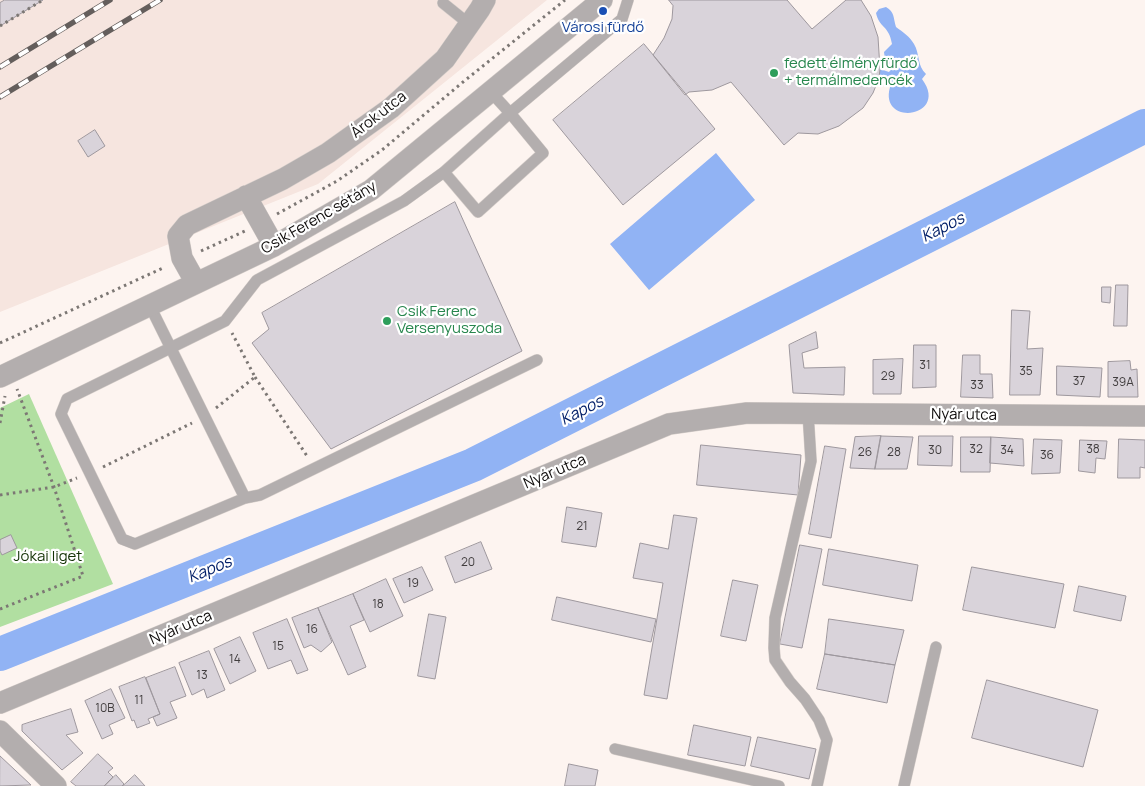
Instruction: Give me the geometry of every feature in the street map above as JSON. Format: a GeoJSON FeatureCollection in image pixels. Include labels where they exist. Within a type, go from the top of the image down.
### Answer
{"type":"FeatureCollection","features":[{"type":"Feature","properties":{"kind":"street","name":"Árok utca"},"geometry":{"type":"LineString","coordinates":[[196,283],[182,258],[178,236],[187,225],[283,179],[328,153],[392,108],[445,59],[480,9],[484,0]]}},
{"type":"Feature","properties":{"kind":"street","name":"Csik Ferenc sétány"},"geometry":{"type":"LineString","coordinates":[[5,374],[274,246],[371,190],[602,0]]}},
{"type":"Feature","properties":{"kind":"street"},"geometry":{"type":"LineString","coordinates":[[246,196],[274,246]]}},
{"type":"Feature","properties":{"kind":"street","name":"Nyár utca"},"geometry":{"type":"LineString","coordinates":[[0,703],[669,424],[746,413],[1145,416]]}},
{"type":"Feature","properties":{"kind":"street"},"geometry":{"type":"LineString","coordinates":[[0,731],[56,786]]}},
{"type":"Feature","properties":{"kind":"lane"},"geometry":{"type":"LineString","coordinates":[[537,360],[260,495],[245,498],[135,544],[122,539],[62,414],[67,399],[225,321],[257,280],[404,201],[444,172],[510,113],[622,19],[628,0]]}},
{"type":"Feature","properties":{"kind":"lane"},"geometry":{"type":"LineString","coordinates":[[443,3],[469,24]]}},
{"type":"Feature","properties":{"kind":"lane"},"geometry":{"type":"LineString","coordinates":[[444,172],[478,212],[543,153],[490,91]]}},
{"type":"Feature","properties":{"kind":"lane"},"geometry":{"type":"LineString","coordinates":[[150,306],[245,498]]}},
{"type":"Feature","properties":{"kind":"lane"},"geometry":{"type":"LineString","coordinates":[[808,413],[811,461],[775,618],[774,648],[775,660],[819,720],[827,740],[817,786]]}},
{"type":"Feature","properties":{"kind":"lane"},"geometry":{"type":"LineString","coordinates":[[904,786],[936,647]]}},
{"type":"Feature","properties":{"kind":"lane"},"geometry":{"type":"LineString","coordinates":[[615,749],[779,786]]}},
{"type":"Feature","properties":{"kind":"path"},"geometry":{"type":"LineString","coordinates":[[0,26],[43,0]]}},
{"type":"Feature","properties":{"kind":"path"},"geometry":{"type":"LineString","coordinates":[[0,343],[169,266]]}},
{"type":"Feature","properties":{"kind":"path"},"geometry":{"type":"LineString","coordinates":[[0,422],[5,374]]}},
{"type":"Feature","properties":{"kind":"path"},"geometry":{"type":"LineString","coordinates":[[0,609],[83,576],[54,487],[5,374]]}},
{"type":"Feature","properties":{"kind":"path"},"geometry":{"type":"LineString","coordinates":[[255,377],[315,468]]}},
{"type":"Feature","properties":{"kind":"path"},"geometry":{"type":"LineString","coordinates":[[0,495],[54,487],[90,473]]}},
{"type":"Feature","properties":{"kind":"shaded area"},"geometry":{"type":"Polygon","coordinates":[[[0,0],[547,0],[318,184],[0,312],[0,0]]]}},
{"type":"Feature","properties":{"kind":"green space","name":"Jókai liget"},"geometry":{"type":"Polygon","coordinates":[[[29,394],[113,584],[0,627],[0,408],[29,394]]]}},
{"type":"Feature","properties":{"kind":"water"},"geometry":{"type":"Polygon","coordinates":[[[886,7],[892,13],[896,27],[914,44],[921,67],[926,74],[922,79],[928,92],[927,102],[921,109],[911,113],[901,112],[893,107],[889,98],[891,84],[879,78],[880,69],[889,72],[893,67],[885,60],[884,52],[892,44],[891,38],[879,22],[876,13],[879,9],[886,7]]]}},
{"type":"Feature","properties":{"kind":"water"},"geometry":{"type":"Polygon","coordinates":[[[716,153],[755,200],[649,290],[610,244],[716,153]]]}},
{"type":"Feature","properties":{"kind":"building"},"geometry":{"type":"Polygon","coordinates":[[[5,0],[43,0],[0,26],[0,3],[5,0]]]}},
{"type":"Feature","properties":{"kind":"building","name":"fedett élményfürdő + termálmedencék"},"geometry":{"type":"Polygon","coordinates":[[[669,0],[787,0],[812,29],[846,0],[861,0],[871,16],[878,37],[880,69],[879,78],[873,93],[863,108],[839,126],[818,134],[798,133],[784,145],[731,82],[712,90],[689,92],[685,95],[653,55],[664,38],[672,19],[673,6],[669,0]]]}},
{"type":"Feature","properties":{"kind":"building"},"geometry":{"type":"Polygon","coordinates":[[[644,44],[715,129],[623,205],[553,120],[644,44]]]}},
{"type":"Feature","properties":{"kind":"building"},"geometry":{"type":"Polygon","coordinates":[[[95,130],[105,146],[88,157],[78,141],[95,130]]]}},
{"type":"Feature","properties":{"kind":"building","name":"Csik Ferenc Versenyuszoda"},"geometry":{"type":"Polygon","coordinates":[[[455,202],[522,351],[331,449],[252,343],[269,329],[262,313],[455,202]]]}},
{"type":"Feature","properties":{"kind":"building"},"geometry":{"type":"Polygon","coordinates":[[[1116,285],[1128,285],[1127,326],[1114,326],[1116,285]]]}},
{"type":"Feature","properties":{"kind":"building"},"geometry":{"type":"Polygon","coordinates":[[[1102,287],[1111,287],[1110,303],[1102,302],[1102,287]]]}},
{"type":"Feature","properties":{"kind":"building"},"geometry":{"type":"Polygon","coordinates":[[[1012,310],[1030,311],[1027,349],[1043,348],[1040,395],[1010,395],[1012,310]]]}},
{"type":"Feature","properties":{"kind":"building"},"geometry":{"type":"Polygon","coordinates":[[[816,332],[818,348],[802,353],[804,368],[845,367],[844,395],[793,393],[789,345],[816,332]]]}},
{"type":"Feature","properties":{"kind":"building"},"geometry":{"type":"Polygon","coordinates":[[[914,345],[936,345],[936,387],[913,388],[914,345]]]}},
{"type":"Feature","properties":{"kind":"building"},"geometry":{"type":"Polygon","coordinates":[[[963,355],[980,355],[980,374],[992,374],[993,398],[961,397],[963,355]]]}},
{"type":"Feature","properties":{"kind":"building"},"geometry":{"type":"Polygon","coordinates":[[[903,359],[901,394],[873,394],[873,360],[903,359]]]}},
{"type":"Feature","properties":{"kind":"building"},"geometry":{"type":"Polygon","coordinates":[[[1130,361],[1131,370],[1137,369],[1138,397],[1108,397],[1108,362],[1130,361]]]}},
{"type":"Feature","properties":{"kind":"building"},"geometry":{"type":"Polygon","coordinates":[[[1057,366],[1102,368],[1100,397],[1057,395],[1057,366]]]}},
{"type":"Feature","properties":{"kind":"building"},"geometry":{"type":"Polygon","coordinates":[[[881,436],[875,469],[850,468],[855,437],[881,436]]]}},
{"type":"Feature","properties":{"kind":"building"},"geometry":{"type":"Polygon","coordinates":[[[881,436],[913,437],[907,469],[875,469],[881,436]]]}},
{"type":"Feature","properties":{"kind":"building"},"geometry":{"type":"Polygon","coordinates":[[[919,436],[953,436],[952,466],[918,465],[919,436]]]}},
{"type":"Feature","properties":{"kind":"building"},"geometry":{"type":"Polygon","coordinates":[[[961,437],[991,437],[990,472],[961,472],[961,437]]]}},
{"type":"Feature","properties":{"kind":"building"},"geometry":{"type":"Polygon","coordinates":[[[991,437],[1023,439],[1024,466],[990,463],[991,437]]]}},
{"type":"Feature","properties":{"kind":"building"},"geometry":{"type":"Polygon","coordinates":[[[1034,439],[1062,440],[1060,473],[1032,474],[1034,439]]]}},
{"type":"Feature","properties":{"kind":"building"},"geometry":{"type":"Polygon","coordinates":[[[1119,439],[1145,440],[1145,468],[1140,467],[1140,478],[1118,478],[1119,439]]]}},
{"type":"Feature","properties":{"kind":"building"},"geometry":{"type":"Polygon","coordinates":[[[1080,440],[1107,441],[1105,459],[1096,458],[1095,473],[1079,471],[1080,440]]]}},
{"type":"Feature","properties":{"kind":"building"},"geometry":{"type":"Polygon","coordinates":[[[701,445],[801,455],[798,495],[697,485],[701,445]]]}},
{"type":"Feature","properties":{"kind":"building"},"geometry":{"type":"Polygon","coordinates":[[[825,446],[846,449],[831,538],[809,534],[825,446]]]}},
{"type":"Feature","properties":{"kind":"building"},"geometry":{"type":"Polygon","coordinates":[[[567,507],[602,513],[596,547],[562,542],[567,507]]]}},
{"type":"Feature","properties":{"kind":"building"},"geometry":{"type":"Polygon","coordinates":[[[674,515],[697,518],[667,699],[644,695],[663,583],[633,578],[640,543],[668,549],[674,515]]]}},
{"type":"Feature","properties":{"kind":"building"},"geometry":{"type":"Polygon","coordinates":[[[11,535],[17,548],[2,555],[0,540],[11,535]]]}},
{"type":"Feature","properties":{"kind":"building"},"geometry":{"type":"Polygon","coordinates":[[[481,542],[492,569],[455,583],[445,557],[481,542]]]}},
{"type":"Feature","properties":{"kind":"building"},"geometry":{"type":"Polygon","coordinates":[[[800,545],[822,549],[802,648],[780,644],[800,545]]]}},
{"type":"Feature","properties":{"kind":"building"},"geometry":{"type":"Polygon","coordinates":[[[829,549],[918,565],[912,601],[823,585],[829,549]]]}},
{"type":"Feature","properties":{"kind":"building"},"geometry":{"type":"Polygon","coordinates":[[[422,567],[433,590],[404,603],[393,579],[422,567]]]}},
{"type":"Feature","properties":{"kind":"building"},"geometry":{"type":"Polygon","coordinates":[[[972,567],[1064,584],[1055,628],[963,610],[972,567]]]}},
{"type":"Feature","properties":{"kind":"building"},"geometry":{"type":"Polygon","coordinates":[[[386,579],[403,616],[370,632],[353,594],[386,579]]]}},
{"type":"Feature","properties":{"kind":"building"},"geometry":{"type":"Polygon","coordinates":[[[733,580],[758,585],[746,641],[721,636],[733,580]]]}},
{"type":"Feature","properties":{"kind":"building"},"geometry":{"type":"Polygon","coordinates":[[[1079,586],[1126,596],[1121,621],[1074,611],[1079,586]]]}},
{"type":"Feature","properties":{"kind":"building"},"geometry":{"type":"Polygon","coordinates":[[[353,594],[364,620],[350,626],[366,667],[348,675],[318,608],[353,594]]]}},
{"type":"Feature","properties":{"kind":"building"},"geometry":{"type":"Polygon","coordinates":[[[557,597],[656,619],[651,642],[552,620],[557,597]]]}},
{"type":"Feature","properties":{"kind":"building"},"geometry":{"type":"Polygon","coordinates":[[[318,608],[332,642],[321,652],[311,645],[304,648],[292,618],[318,608]]]}},
{"type":"Feature","properties":{"kind":"building"},"geometry":{"type":"Polygon","coordinates":[[[429,614],[446,617],[435,679],[418,676],[429,614]]]}},
{"type":"Feature","properties":{"kind":"building"},"geometry":{"type":"Polygon","coordinates":[[[287,619],[308,670],[297,674],[291,660],[268,669],[253,633],[287,619]]]}},
{"type":"Feature","properties":{"kind":"building"},"geometry":{"type":"Polygon","coordinates":[[[829,619],[904,630],[895,665],[825,654],[829,619]]]}},
{"type":"Feature","properties":{"kind":"building"},"geometry":{"type":"Polygon","coordinates":[[[240,637],[256,671],[230,684],[214,649],[240,637]]]}},
{"type":"Feature","properties":{"kind":"building"},"geometry":{"type":"Polygon","coordinates":[[[209,651],[225,690],[207,698],[204,689],[192,695],[179,663],[209,651]]]}},
{"type":"Feature","properties":{"kind":"building"},"geometry":{"type":"Polygon","coordinates":[[[825,654],[895,665],[887,703],[817,689],[825,654]]]}},
{"type":"Feature","properties":{"kind":"building"},"geometry":{"type":"Polygon","coordinates":[[[175,667],[186,696],[170,702],[177,718],[157,726],[153,717],[160,714],[146,678],[175,667]]]}},
{"type":"Feature","properties":{"kind":"building"},"geometry":{"type":"Polygon","coordinates":[[[145,677],[160,714],[148,719],[150,723],[137,728],[134,720],[132,721],[119,687],[145,677]]]}},
{"type":"Feature","properties":{"kind":"building"},"geometry":{"type":"Polygon","coordinates":[[[987,680],[1098,710],[1083,767],[972,738],[987,680]]]}},
{"type":"Feature","properties":{"kind":"building"},"geometry":{"type":"Polygon","coordinates":[[[111,689],[125,718],[109,725],[113,734],[102,739],[85,701],[111,689]]]}},
{"type":"Feature","properties":{"kind":"building"},"geometry":{"type":"Polygon","coordinates":[[[71,709],[78,732],[66,735],[83,753],[62,770],[22,731],[22,725],[71,709]]]}},
{"type":"Feature","properties":{"kind":"building"},"geometry":{"type":"Polygon","coordinates":[[[694,725],[751,737],[745,766],[688,755],[694,725]]]}},
{"type":"Feature","properties":{"kind":"building"},"geometry":{"type":"Polygon","coordinates":[[[758,737],[816,749],[809,779],[751,766],[758,737]]]}},
{"type":"Feature","properties":{"kind":"building"},"geometry":{"type":"Polygon","coordinates":[[[98,754],[113,768],[108,772],[113,777],[104,786],[76,786],[71,782],[98,754]]]}},
{"type":"Feature","properties":{"kind":"building"},"geometry":{"type":"Polygon","coordinates":[[[0,756],[31,785],[0,786],[0,756]]]}},
{"type":"Feature","properties":{"kind":"building"},"geometry":{"type":"Polygon","coordinates":[[[569,764],[598,770],[595,786],[565,786],[569,764]]]}},
{"type":"Feature","properties":{"kind":"building"},"geometry":{"type":"Polygon","coordinates":[[[116,775],[124,784],[122,786],[105,786],[116,775]]]}},
{"type":"Feature","properties":{"kind":"building"},"geometry":{"type":"Polygon","coordinates":[[[135,775],[145,786],[123,786],[135,775]]]}},
{"type":"Feature","properties":{"kind":"waterway","name":"Kapos"},"geometry":{"type":"LineString","coordinates":[[0,654],[473,465],[1145,126]]}},
{"type":"Feature","properties":{"kind":"railway"},"geometry":{"type":"LineString","coordinates":[[0,67],[110,0]]}},
{"type":"Feature","properties":{"kind":"railway"},"geometry":{"type":"LineString","coordinates":[[0,97],[160,0]]}},
{"type":"Feature","properties":{"kind":"place","name":"Városi fürdő"},"geometry":{"type":"Point","coordinates":[603,11]}},
{"type":"Feature","properties":{"kind":"place","name":"fedett élményfürdő + termálmedencék"},"geometry":{"type":"Point","coordinates":[774,73]}},
{"type":"Feature","properties":{"kind":"place","name":"Csik Ferenc Versenyuszoda"},"geometry":{"type":"Point","coordinates":[387,321]}}]}
